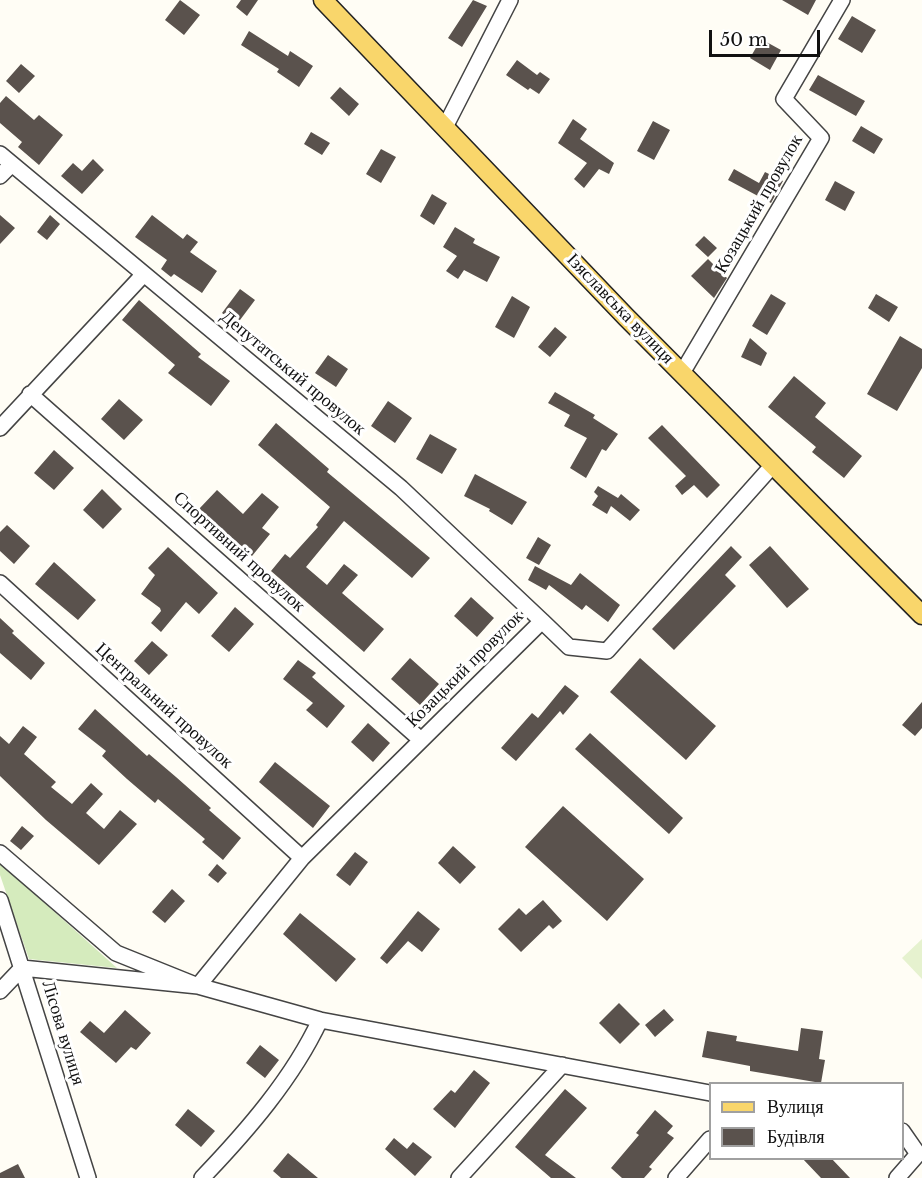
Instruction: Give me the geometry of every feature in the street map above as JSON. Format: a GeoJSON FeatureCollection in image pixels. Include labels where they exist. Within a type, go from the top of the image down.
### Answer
{"type":"FeatureCollection","features":[{"type":"Feature","properties":{"kind":"main road","name":"Ізяславська вулиця"},"geometry":{"type":"LineString","coordinates":[[323,0],[682,373],[922,615]]}},
{"type":"Feature","properties":{"kind":"street"},"geometry":{"type":"LineString","coordinates":[[445,127],[510,0]]}},
{"type":"Feature","properties":{"kind":"street","name":"Козацький провулок"},"geometry":{"type":"LineString","coordinates":[[682,373],[820,138],[784,99],[842,0]]}},
{"type":"Feature","properties":{"kind":"street"},"geometry":{"type":"LineString","coordinates":[[0,176],[6,159]]}},
{"type":"Feature","properties":{"kind":"street","name":"Депутатський провулок"},"geometry":{"type":"LineString","coordinates":[[6,159],[401,488],[542,621]]}},
{"type":"Feature","properties":{"kind":"street"},"geometry":{"type":"LineString","coordinates":[[0,428],[144,274]]}},
{"type":"Feature","properties":{"kind":"street","name":"Спортивний провулок"},"geometry":{"type":"LineString","coordinates":[[30,394],[421,740]]}},
{"type":"Feature","properties":{"kind":"street","name":"Козацький провулок"},"geometry":{"type":"LineString","coordinates":[[198,986],[302,858],[542,621],[569,647],[607,651],[773,465]]}},
{"type":"Feature","properties":{"kind":"street","name":"Центральний провулок"},"geometry":{"type":"LineString","coordinates":[[0,583],[302,858]]}},
{"type":"Feature","properties":{"kind":"street"},"geometry":{"type":"LineString","coordinates":[[0,853],[116,953],[198,986],[320,1020],[709,1093]]}},
{"type":"Feature","properties":{"kind":"street","name":"Лісова вулиця"},"geometry":{"type":"LineString","coordinates":[[0,900],[88,1178]]}},
{"type":"Feature","properties":{"kind":"street"},"geometry":{"type":"LineString","coordinates":[[0,991],[22,968],[198,986]]}},
{"type":"Feature","properties":{"kind":"street"},"geometry":{"type":"LineString","coordinates":[[202,1178],[228,1151],[305,1053],[320,1020]]}},
{"type":"Feature","properties":{"kind":"street"},"geometry":{"type":"LineString","coordinates":[[459,1178],[562,1065]]}},
{"type":"Feature","properties":{"kind":"street"},"geometry":{"type":"LineString","coordinates":[[897,1178],[918,1154],[904,1133]]}},
{"type":"Feature","properties":{"kind":"street"},"geometry":{"type":"LineString","coordinates":[[676,1178],[709,1141]]}},
{"type":"Feature","properties":{"kind":"green space"},"geometry":{"type":"Polygon","coordinates":[[[0,863],[117,968],[29,959],[0,875],[0,863]]]}},
{"type":"Feature","properties":{"kind":"green space"},"geometry":{"type":"Polygon","coordinates":[[[922,939],[922,979],[902,958],[922,939]]]}},
{"type":"Feature","properties":{"kind":"building"},"geometry":{"type":"Polygon","coordinates":[[[180,0],[200,15],[184,35],[165,20],[180,0]]]}},
{"type":"Feature","properties":{"kind":"building"},"geometry":{"type":"Polygon","coordinates":[[[241,0],[258,0],[247,16],[236,7],[241,0]]]}},
{"type":"Feature","properties":{"kind":"building"},"geometry":{"type":"Polygon","coordinates":[[[473,0],[487,6],[462,47],[448,38],[473,0]]]}},
{"type":"Feature","properties":{"kind":"building"},"geometry":{"type":"Polygon","coordinates":[[[782,0],[816,0],[808,15],[782,0]]]}},
{"type":"Feature","properties":{"kind":"building"},"geometry":{"type":"Polygon","coordinates":[[[852,16],[876,30],[862,53],[838,39],[852,16]]]}},
{"type":"Feature","properties":{"kind":"building"},"geometry":{"type":"Polygon","coordinates":[[[249,31],[288,56],[290,51],[313,66],[299,87],[277,72],[279,69],[241,45],[249,31]]]}},
{"type":"Feature","properties":{"kind":"building"},"geometry":{"type":"Polygon","coordinates":[[[761,39],[781,50],[770,70],[750,58],[761,39]]]}},
{"type":"Feature","properties":{"kind":"building"},"geometry":{"type":"Polygon","coordinates":[[[517,60],[537,75],[540,72],[550,79],[539,94],[530,88],[528,90],[506,75],[517,60]]]}},
{"type":"Feature","properties":{"kind":"building"},"geometry":{"type":"Polygon","coordinates":[[[21,64],[35,76],[19,93],[6,81],[21,64]]]}},
{"type":"Feature","properties":{"kind":"building"},"geometry":{"type":"Polygon","coordinates":[[[818,75],[865,101],[856,116],[809,90],[818,75]]]}},
{"type":"Feature","properties":{"kind":"building"},"geometry":{"type":"Polygon","coordinates":[[[340,87],[359,104],[349,116],[330,98],[340,87]]]}},
{"type":"Feature","properties":{"kind":"building"},"geometry":{"type":"Polygon","coordinates":[[[6,96],[34,120],[39,115],[63,135],[39,165],[18,147],[22,142],[0,123],[0,103],[6,96]]]}},
{"type":"Feature","properties":{"kind":"building"},"geometry":{"type":"Polygon","coordinates":[[[573,119],[587,129],[580,139],[614,163],[609,174],[599,169],[584,188],[574,179],[587,163],[558,143],[573,119]]]}},
{"type":"Feature","properties":{"kind":"building"},"geometry":{"type":"Polygon","coordinates":[[[653,121],[670,130],[654,160],[637,151],[653,121]]]}},
{"type":"Feature","properties":{"kind":"building"},"geometry":{"type":"Polygon","coordinates":[[[861,126],[883,139],[874,154],[852,141],[861,126]]]}},
{"type":"Feature","properties":{"kind":"building"},"geometry":{"type":"Polygon","coordinates":[[[311,132],[330,143],[322,155],[304,144],[311,132]]]}},
{"type":"Feature","properties":{"kind":"building"},"geometry":{"type":"Polygon","coordinates":[[[381,149],[396,157],[381,183],[366,174],[381,149]]]}},
{"type":"Feature","properties":{"kind":"building"},"geometry":{"type":"Polygon","coordinates":[[[93,159],[104,170],[82,194],[61,176],[73,163],[82,171],[93,159]]]}},
{"type":"Feature","properties":{"kind":"building"},"geometry":{"type":"Polygon","coordinates":[[[734,169],[759,183],[765,172],[783,181],[771,203],[728,180],[734,169]]]}},
{"type":"Feature","properties":{"kind":"building"},"geometry":{"type":"Polygon","coordinates":[[[835,181],[855,192],[845,211],[825,200],[835,181]]]}},
{"type":"Feature","properties":{"kind":"building"},"geometry":{"type":"Polygon","coordinates":[[[432,194],[447,203],[434,225],[420,216],[432,194]]]}},
{"type":"Feature","properties":{"kind":"building"},"geometry":{"type":"Polygon","coordinates":[[[0,215],[15,228],[0,244],[0,215]]]}},
{"type":"Feature","properties":{"kind":"building"},"geometry":{"type":"Polygon","coordinates":[[[50,215],[60,224],[47,240],[37,232],[50,215]]]}},
{"type":"Feature","properties":{"kind":"building"},"geometry":{"type":"Polygon","coordinates":[[[152,215],[183,239],[187,234],[198,242],[190,252],[217,271],[202,293],[174,274],[171,277],[161,269],[167,260],[135,237],[152,215]]]}},
{"type":"Feature","properties":{"kind":"building"},"geometry":{"type":"Polygon","coordinates":[[[455,227],[475,239],[473,243],[500,257],[487,282],[464,270],[458,279],[446,271],[457,256],[443,247],[455,227]]]}},
{"type":"Feature","properties":{"kind":"building"},"geometry":{"type":"Polygon","coordinates":[[[704,236],[717,248],[708,257],[695,245],[704,236]]]}},
{"type":"Feature","properties":{"kind":"building"},"geometry":{"type":"Polygon","coordinates":[[[708,259],[727,278],[714,298],[691,276],[708,259]]]}},
{"type":"Feature","properties":{"kind":"building"},"geometry":{"type":"Polygon","coordinates":[[[240,289],[255,300],[237,324],[222,313],[240,289]]]}},
{"type":"Feature","properties":{"kind":"building"},"geometry":{"type":"Polygon","coordinates":[[[771,294],[786,303],[767,335],[752,326],[771,294]]]}},
{"type":"Feature","properties":{"kind":"building"},"geometry":{"type":"Polygon","coordinates":[[[876,294],[898,307],[889,322],[868,308],[876,294]]]}},
{"type":"Feature","properties":{"kind":"building"},"geometry":{"type":"Polygon","coordinates":[[[512,296],[530,307],[514,338],[495,327],[512,296]]]}},
{"type":"Feature","properties":{"kind":"building"},"geometry":{"type":"Polygon","coordinates":[[[139,300],[201,354],[198,357],[230,381],[211,406],[168,373],[175,365],[122,320],[139,300]]]}},
{"type":"Feature","properties":{"kind":"building"},"geometry":{"type":"Polygon","coordinates":[[[555,327],[567,337],[550,357],[538,347],[555,327]]]}},
{"type":"Feature","properties":{"kind":"building"},"geometry":{"type":"Polygon","coordinates":[[[900,336],[922,349],[922,368],[897,411],[867,394],[900,336]]]}},
{"type":"Feature","properties":{"kind":"building"},"geometry":{"type":"Polygon","coordinates":[[[750,338],[767,353],[761,366],[741,357],[750,338]]]}},
{"type":"Feature","properties":{"kind":"building"},"geometry":{"type":"Polygon","coordinates":[[[328,355],[348,369],[336,387],[315,373],[328,355]]]}},
{"type":"Feature","properties":{"kind":"building"},"geometry":{"type":"Polygon","coordinates":[[[794,376],[826,403],[815,417],[862,456],[844,478],[812,452],[816,447],[768,407],[794,376]]]}},
{"type":"Feature","properties":{"kind":"building"},"geometry":{"type":"Polygon","coordinates":[[[555,392],[595,415],[593,418],[618,434],[606,451],[602,449],[586,478],[570,468],[587,438],[564,426],[570,415],[548,403],[555,392]]]}},
{"type":"Feature","properties":{"kind":"building"},"geometry":{"type":"Polygon","coordinates":[[[119,399],[143,420],[124,440],[101,419],[119,399]]]}},
{"type":"Feature","properties":{"kind":"building"},"geometry":{"type":"Polygon","coordinates":[[[388,401],[412,418],[395,443],[371,426],[388,401]]]}},
{"type":"Feature","properties":{"kind":"building"},"geometry":{"type":"Polygon","coordinates":[[[276,423],[329,469],[327,472],[430,558],[412,578],[344,521],[306,567],[327,585],[344,564],[358,575],[342,593],[384,629],[364,652],[271,571],[285,554],[290,558],[318,527],[316,525],[330,507],[258,445],[276,423]]]}},
{"type":"Feature","properties":{"kind":"building"},"geometry":{"type":"Polygon","coordinates":[[[662,425],[720,485],[707,498],[694,485],[682,495],[675,486],[686,476],[648,438],[662,425]]]}},
{"type":"Feature","properties":{"kind":"building"},"geometry":{"type":"Polygon","coordinates":[[[430,434],[457,449],[442,474],[416,459],[430,434]]]}},
{"type":"Feature","properties":{"kind":"building"},"geometry":{"type":"Polygon","coordinates":[[[54,450],[74,468],[54,490],[34,473],[54,450]]]}},
{"type":"Feature","properties":{"kind":"building"},"geometry":{"type":"Polygon","coordinates":[[[475,474],[527,502],[512,525],[489,511],[490,509],[464,496],[475,474]]]}},
{"type":"Feature","properties":{"kind":"building"},"geometry":{"type":"Polygon","coordinates":[[[598,486],[618,498],[621,494],[640,510],[630,521],[611,506],[607,514],[592,505],[598,496],[594,492],[598,486]]]}},
{"type":"Feature","properties":{"kind":"building"},"geometry":{"type":"Polygon","coordinates":[[[102,489],[122,509],[103,529],[83,510],[102,489]]]}},
{"type":"Feature","properties":{"kind":"building"},"geometry":{"type":"Polygon","coordinates":[[[217,490],[243,514],[262,493],[279,507],[262,528],[270,534],[252,556],[199,509],[217,490]]]}},
{"type":"Feature","properties":{"kind":"building"},"geometry":{"type":"Polygon","coordinates":[[[7,525],[30,546],[14,564],[0,551],[0,532],[7,525]]]}},
{"type":"Feature","properties":{"kind":"building"},"geometry":{"type":"Polygon","coordinates":[[[538,537],[551,545],[539,565],[526,558],[538,537]]]}},
{"type":"Feature","properties":{"kind":"building"},"geometry":{"type":"Polygon","coordinates":[[[731,546],[742,557],[725,575],[736,586],[674,650],[652,629],[731,546]]]}},
{"type":"Feature","properties":{"kind":"building"},"geometry":{"type":"Polygon","coordinates":[[[770,546],[809,589],[787,608],[749,565],[770,546]]]}},
{"type":"Feature","properties":{"kind":"building"},"geometry":{"type":"Polygon","coordinates":[[[168,547],[218,593],[199,614],[186,602],[161,632],[151,623],[161,611],[160,608],[141,594],[155,575],[148,568],[168,547]]]}},
{"type":"Feature","properties":{"kind":"building"},"geometry":{"type":"Polygon","coordinates":[[[54,562],[96,600],[78,620],[35,584],[54,562]]]}},
{"type":"Feature","properties":{"kind":"building"},"geometry":{"type":"Polygon","coordinates":[[[535,566],[571,585],[580,573],[620,605],[608,622],[586,605],[582,610],[549,585],[546,590],[528,580],[535,566]]]}},
{"type":"Feature","properties":{"kind":"building"},"geometry":{"type":"Polygon","coordinates":[[[471,597],[494,618],[477,637],[454,616],[471,597]]]}},
{"type":"Feature","properties":{"kind":"building"},"geometry":{"type":"Polygon","coordinates":[[[235,607],[254,624],[229,652],[211,636],[235,607]]]}},
{"type":"Feature","properties":{"kind":"building"},"geometry":{"type":"Polygon","coordinates":[[[0,618],[14,631],[12,633],[45,663],[31,680],[0,653],[0,618]]]}},
{"type":"Feature","properties":{"kind":"building"},"geometry":{"type":"Polygon","coordinates":[[[152,641],[168,655],[149,675],[134,661],[152,641]]]}},
{"type":"Feature","properties":{"kind":"building"},"geometry":{"type":"Polygon","coordinates":[[[410,658],[439,684],[420,705],[391,679],[410,658]]]}},
{"type":"Feature","properties":{"kind":"building"},"geometry":{"type":"Polygon","coordinates":[[[640,658],[716,726],[686,760],[610,692],[640,658]]]}},
{"type":"Feature","properties":{"kind":"building"},"geometry":{"type":"Polygon","coordinates":[[[298,660],[316,673],[312,677],[345,706],[327,728],[306,710],[313,703],[283,679],[298,660]]]}},
{"type":"Feature","properties":{"kind":"building"},"geometry":{"type":"Polygon","coordinates":[[[565,685],[579,696],[563,715],[560,711],[516,761],[501,748],[532,713],[538,718],[565,685]]]}},
{"type":"Feature","properties":{"kind":"building"},"geometry":{"type":"Polygon","coordinates":[[[922,702],[922,728],[915,736],[902,725],[922,702]]]}},
{"type":"Feature","properties":{"kind":"building"},"geometry":{"type":"Polygon","coordinates":[[[95,709],[147,756],[149,754],[176,777],[241,838],[223,860],[202,842],[205,839],[158,799],[155,803],[127,779],[102,756],[106,751],[78,729],[95,709]]]}},
{"type":"Feature","properties":{"kind":"building"},"geometry":{"type":"Polygon","coordinates":[[[368,723],[390,743],[373,762],[351,742],[368,723]]]}},
{"type":"Feature","properties":{"kind":"building"},"geometry":{"type":"Polygon","coordinates":[[[23,726],[37,737],[24,754],[56,782],[51,787],[72,804],[91,783],[103,794],[86,813],[104,829],[120,810],[137,824],[99,865],[46,820],[0,776],[0,736],[9,744],[23,726]]]}},
{"type":"Feature","properties":{"kind":"building"},"geometry":{"type":"Polygon","coordinates":[[[590,733],[683,818],[669,834],[575,749],[590,733]]]}},
{"type":"Feature","properties":{"kind":"building"},"geometry":{"type":"Polygon","coordinates":[[[275,762],[330,806],[313,828],[259,782],[275,762]]]}},
{"type":"Feature","properties":{"kind":"building"},"geometry":{"type":"Polygon","coordinates":[[[563,806],[644,879],[607,921],[525,847],[563,806]]]}},
{"type":"Feature","properties":{"kind":"building"},"geometry":{"type":"Polygon","coordinates":[[[22,826],[34,836],[21,850],[10,841],[22,826]]]}},
{"type":"Feature","properties":{"kind":"building"},"geometry":{"type":"Polygon","coordinates":[[[453,846],[476,867],[460,884],[438,863],[453,846]]]}},
{"type":"Feature","properties":{"kind":"building"},"geometry":{"type":"Polygon","coordinates":[[[355,852],[368,862],[350,886],[336,875],[355,852]]]}},
{"type":"Feature","properties":{"kind":"building"},"geometry":{"type":"Polygon","coordinates":[[[217,864],[227,873],[218,883],[208,875],[217,864]]]}},
{"type":"Feature","properties":{"kind":"building"},"geometry":{"type":"Polygon","coordinates":[[[172,889],[185,901],[165,923],[152,912],[172,889]]]}},
{"type":"Feature","properties":{"kind":"building"},"geometry":{"type":"Polygon","coordinates":[[[543,900],[562,921],[553,929],[549,925],[521,952],[498,929],[519,908],[526,915],[543,900]]]}},
{"type":"Feature","properties":{"kind":"building"},"geometry":{"type":"Polygon","coordinates":[[[418,911],[440,929],[422,952],[408,941],[387,964],[380,958],[418,911]]]}},
{"type":"Feature","properties":{"kind":"building"},"geometry":{"type":"Polygon","coordinates":[[[300,913],[356,959],[336,982],[283,934],[300,913]]]}},
{"type":"Feature","properties":{"kind":"building"},"geometry":{"type":"Polygon","coordinates":[[[619,1003],[640,1024],[620,1044],[599,1023],[619,1003]]]}},
{"type":"Feature","properties":{"kind":"building"},"geometry":{"type":"Polygon","coordinates":[[[664,1009],[674,1020],[655,1037],[645,1025],[664,1009]]]}},
{"type":"Feature","properties":{"kind":"building"},"geometry":{"type":"Polygon","coordinates":[[[125,1010],[151,1033],[136,1050],[131,1047],[116,1063],[80,1032],[90,1021],[104,1033],[125,1010]]]}},
{"type":"Feature","properties":{"kind":"building"},"geometry":{"type":"Polygon","coordinates":[[[801,1028],[823,1031],[819,1059],[825,1060],[821,1082],[750,1071],[750,1066],[702,1057],[707,1031],[737,1036],[736,1041],[798,1051],[801,1028]]]}},
{"type":"Feature","properties":{"kind":"building"},"geometry":{"type":"Polygon","coordinates":[[[260,1045],[279,1060],[265,1078],[246,1063],[260,1045]]]}},
{"type":"Feature","properties":{"kind":"building"},"geometry":{"type":"Polygon","coordinates":[[[474,1070],[490,1083],[455,1128],[433,1109],[451,1090],[455,1093],[474,1070]]]}},
{"type":"Feature","properties":{"kind":"building"},"geometry":{"type":"Polygon","coordinates":[[[565,1089],[587,1108],[545,1155],[576,1178],[551,1178],[515,1147],[565,1089]]]}},
{"type":"Feature","properties":{"kind":"building"},"geometry":{"type":"Polygon","coordinates":[[[188,1109],[215,1131],[201,1147],[175,1125],[188,1109]]]}},
{"type":"Feature","properties":{"kind":"building"},"geometry":{"type":"Polygon","coordinates":[[[655,1110],[673,1126],[667,1133],[674,1138],[649,1167],[652,1169],[644,1178],[622,1178],[611,1168],[639,1135],[636,1133],[655,1110]]]}},
{"type":"Feature","properties":{"kind":"building"},"geometry":{"type":"Polygon","coordinates":[[[394,1138],[407,1149],[413,1142],[432,1157],[415,1176],[385,1149],[394,1138]]]}},
{"type":"Feature","properties":{"kind":"building"},"geometry":{"type":"Polygon","coordinates":[[[288,1153],[318,1178],[281,1178],[273,1171],[288,1153]]]}},
{"type":"Feature","properties":{"kind":"building"},"geometry":{"type":"Polygon","coordinates":[[[804,1160],[833,1160],[850,1178],[821,1178],[804,1160]]]}},
{"type":"Feature","properties":{"kind":"building"},"geometry":{"type":"Polygon","coordinates":[[[18,1164],[25,1178],[0,1178],[0,1173],[18,1164]]]}}]}
